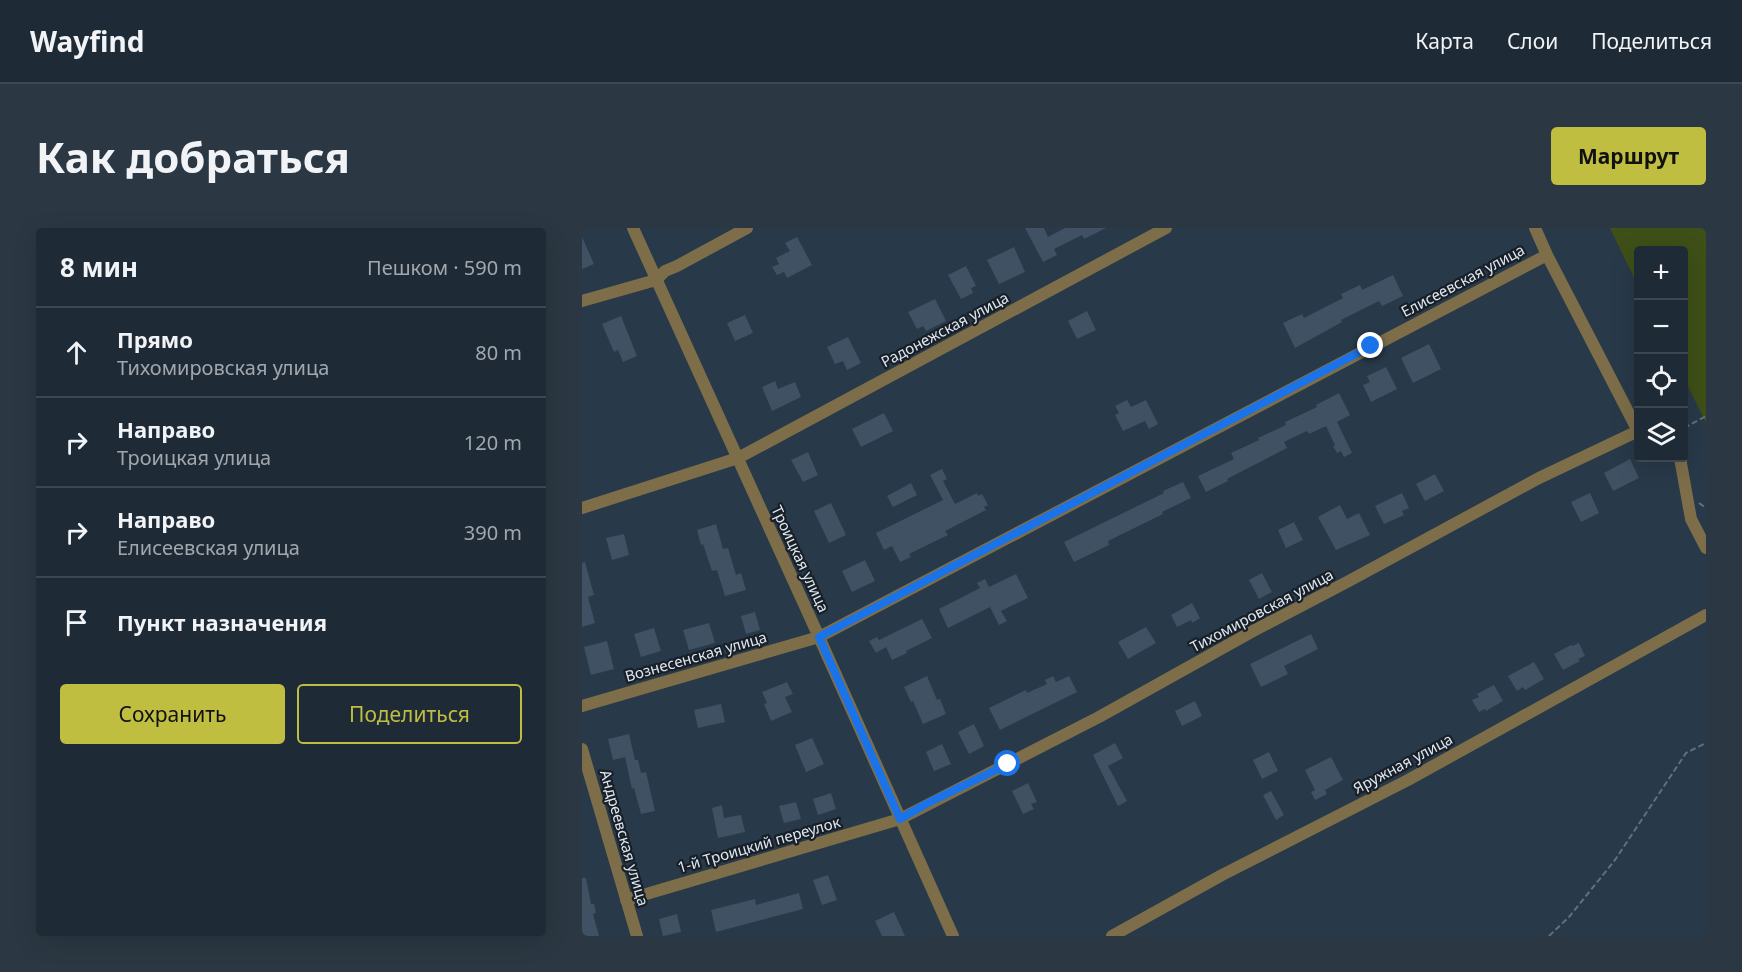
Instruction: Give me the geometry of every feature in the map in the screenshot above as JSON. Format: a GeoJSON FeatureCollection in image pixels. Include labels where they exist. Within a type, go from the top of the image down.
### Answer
{"type":"FeatureCollection","features":[{"type":"Feature","properties":{"kind":"street","name":"Троицкая улица"},"geometry":{"type":"LineString","coordinates":[[633,228],[953,936]]}},
{"type":"Feature","properties":{"kind":"street"},"geometry":{"type":"LineString","coordinates":[[582,301],[656,280],[665,271],[747,228]]}},
{"type":"Feature","properties":{"kind":"street","name":"Радонежская улица"},"geometry":{"type":"LineString","coordinates":[[582,508],[738,458],[1166,228]]}},
{"type":"Feature","properties":{"kind":"street"},"geometry":{"type":"LineString","coordinates":[[1535,228],[1546,255],[1634,423]]}},
{"type":"Feature","properties":{"kind":"street","name":"Елисеевская улица"},"geometry":{"type":"LineString","coordinates":[[819,637],[1546,255]]}},
{"type":"Feature","properties":{"kind":"street","name":"Тихомировская улица"},"geometry":{"type":"LineString","coordinates":[[900,819],[1099,717],[1255,630],[1539,478],[1634,433]]}},
{"type":"Feature","properties":{"kind":"street"},"geometry":{"type":"LineString","coordinates":[[1681,462],[1690,519],[1706,548]]}},
{"type":"Feature","properties":{"kind":"street","name":"Яружная улица"},"geometry":{"type":"LineString","coordinates":[[1112,936],[1222,875],[1408,780],[1706,615]]}},
{"type":"Feature","properties":{"kind":"street","name":"Вознесенская улица"},"geometry":{"type":"LineString","coordinates":[[582,706],[819,637]]}},
{"type":"Feature","properties":{"kind":"street","name":"Андреевская улица"},"geometry":{"type":"LineString","coordinates":[[582,749],[637,936]]}},
{"type":"Feature","properties":{"kind":"street","name":"1-й Троицкий переулок"},"geometry":{"type":"LineString","coordinates":[[626,900],[900,819]]}},
{"type":"Feature","properties":{"kind":"path"},"geometry":{"type":"LineString","coordinates":[[1688,425],[1706,416]]}},
{"type":"Feature","properties":{"kind":"path"},"geometry":{"type":"LineString","coordinates":[[1549,936],[1569,917],[1615,860],[1686,753],[1706,743]]}},
{"type":"Feature","properties":{"kind":"green space"},"geometry":{"type":"Polygon","coordinates":[[[1610,228],[1706,228],[1706,423],[1688,386],[1688,246],[1634,246],[1634,278],[1610,228]]]}},
{"type":"Feature","properties":{"kind":"building"},"geometry":{"type":"Polygon","coordinates":[[[1025,228],[1044,228],[1048,237],[1065,228],[1106,228],[1084,239],[1082,235],[1054,249],[1057,255],[1043,262],[1025,228]]]}},
{"type":"Feature","properties":{"kind":"building"},"geometry":{"type":"Polygon","coordinates":[[[582,237],[594,264],[582,269],[582,237]]]}},
{"type":"Feature","properties":{"kind":"building"},"geometry":{"type":"Polygon","coordinates":[[[797,237],[812,265],[787,278],[784,272],[777,275],[772,267],[779,264],[776,258],[790,251],[785,243],[797,237]]]}},
{"type":"Feature","properties":{"kind":"building"},"geometry":{"type":"Polygon","coordinates":[[[1014,247],[1025,272],[999,284],[987,260],[1014,247]]]}},
{"type":"Feature","properties":{"kind":"building"},"geometry":{"type":"Polygon","coordinates":[[[966,266],[976,286],[971,288],[973,293],[961,299],[948,275],[966,266]]]}},
{"type":"Feature","properties":{"kind":"building"},"geometry":{"type":"Polygon","coordinates":[[[1393,275],[1403,296],[1382,306],[1379,301],[1341,320],[1342,322],[1295,348],[1283,323],[1302,314],[1304,318],[1343,298],[1341,294],[1360,285],[1362,290],[1393,275]]]}},
{"type":"Feature","properties":{"kind":"building"},"geometry":{"type":"Polygon","coordinates":[[[935,299],[946,321],[926,331],[923,326],[917,329],[908,312],[935,299]]]}},
{"type":"Feature","properties":{"kind":"building"},"geometry":{"type":"Polygon","coordinates":[[[1087,311],[1096,330],[1077,339],[1068,321],[1087,311]]]}},
{"type":"Feature","properties":{"kind":"building"},"geometry":{"type":"Polygon","coordinates":[[[745,315],[753,333],[735,341],[727,323],[745,315]]]}},
{"type":"Feature","properties":{"kind":"building"},"geometry":{"type":"Polygon","coordinates":[[[621,316],[637,356],[623,362],[618,350],[614,352],[602,324],[621,316]]]}},
{"type":"Feature","properties":{"kind":"building"},"geometry":{"type":"Polygon","coordinates":[[[848,337],[861,363],[847,370],[843,361],[835,364],[827,347],[848,337]]]}},
{"type":"Feature","properties":{"kind":"building"},"geometry":{"type":"Polygon","coordinates":[[[1429,344],[1441,369],[1413,383],[1401,358],[1429,344]]]}},
{"type":"Feature","properties":{"kind":"building"},"geometry":{"type":"Polygon","coordinates":[[[1386,367],[1397,389],[1371,402],[1363,385],[1370,382],[1367,376],[1386,367]]]}},
{"type":"Feature","properties":{"kind":"building"},"geometry":{"type":"Polygon","coordinates":[[[775,381],[778,389],[795,382],[801,397],[772,411],[762,387],[775,381]]]}},
{"type":"Feature","properties":{"kind":"building"},"geometry":{"type":"Polygon","coordinates":[[[1339,393],[1350,415],[1337,422],[1352,453],[1344,457],[1341,451],[1337,453],[1326,426],[1309,434],[1307,431],[1284,442],[1287,448],[1206,492],[1198,476],[1234,459],[1231,453],[1286,425],[1285,422],[1317,407],[1316,405],[1339,393]]]}},
{"type":"Feature","properties":{"kind":"building"},"geometry":{"type":"Polygon","coordinates":[[[1127,400],[1131,407],[1146,400],[1158,424],[1149,429],[1145,421],[1123,431],[1115,415],[1119,413],[1115,406],[1127,400]]]}},
{"type":"Feature","properties":{"kind":"building"},"geometry":{"type":"Polygon","coordinates":[[[884,413],[893,431],[861,447],[852,429],[884,413]]]}},
{"type":"Feature","properties":{"kind":"building"},"geometry":{"type":"Polygon","coordinates":[[[808,452],[818,475],[803,482],[791,460],[808,452]]]}},
{"type":"Feature","properties":{"kind":"building"},"geometry":{"type":"Polygon","coordinates":[[[1630,459],[1639,478],[1613,491],[1604,473],[1630,459]]]}},
{"type":"Feature","properties":{"kind":"building"},"geometry":{"type":"Polygon","coordinates":[[[942,469],[947,479],[943,481],[955,504],[977,493],[978,496],[982,494],[988,505],[984,507],[986,510],[945,531],[948,535],[909,554],[911,557],[900,562],[892,546],[884,550],[876,533],[943,500],[930,475],[942,469]]]}},
{"type":"Feature","properties":{"kind":"building"},"geometry":{"type":"Polygon","coordinates":[[[1435,474],[1444,491],[1425,501],[1416,484],[1435,474]]]}},
{"type":"Feature","properties":{"kind":"building"},"geometry":{"type":"Polygon","coordinates":[[[1183,482],[1191,498],[1108,541],[1109,545],[1074,562],[1064,542],[1183,482]]]}},
{"type":"Feature","properties":{"kind":"building"},"geometry":{"type":"Polygon","coordinates":[[[911,483],[917,495],[893,507],[887,496],[911,483]]]}},
{"type":"Feature","properties":{"kind":"building"},"geometry":{"type":"Polygon","coordinates":[[[1402,493],[1409,508],[1402,511],[1404,515],[1384,524],[1375,506],[1402,493]]]}},
{"type":"Feature","properties":{"kind":"building"},"geometry":{"type":"Polygon","coordinates":[[[1590,493],[1599,513],[1581,522],[1571,502],[1590,493]]]}},
{"type":"Feature","properties":{"kind":"building"},"geometry":{"type":"Polygon","coordinates":[[[831,503],[846,535],[829,543],[814,511],[831,503]]]}},
{"type":"Feature","properties":{"kind":"building"},"geometry":{"type":"Polygon","coordinates":[[[1340,505],[1347,519],[1359,513],[1370,535],[1336,550],[1318,517],[1340,505]]]}},
{"type":"Feature","properties":{"kind":"building"},"geometry":{"type":"Polygon","coordinates":[[[1294,522],[1303,540],[1286,548],[1278,530],[1294,522]]]}},
{"type":"Feature","properties":{"kind":"building"},"geometry":{"type":"Polygon","coordinates":[[[716,524],[723,549],[728,548],[736,575],[741,573],[746,590],[725,596],[717,570],[712,571],[697,530],[716,524]]]}},
{"type":"Feature","properties":{"kind":"building"},"geometry":{"type":"Polygon","coordinates":[[[624,534],[629,555],[612,560],[606,538],[624,534]]]}},
{"type":"Feature","properties":{"kind":"building"},"geometry":{"type":"Polygon","coordinates":[[[865,560],[875,581],[852,592],[842,571],[865,560]]]}},
{"type":"Feature","properties":{"kind":"building"},"geometry":{"type":"Polygon","coordinates":[[[585,562],[594,595],[588,597],[595,623],[582,627],[582,563],[585,562]]]}},
{"type":"Feature","properties":{"kind":"building"},"geometry":{"type":"Polygon","coordinates":[[[1262,573],[1272,592],[1259,599],[1249,580],[1262,573]]]}},
{"type":"Feature","properties":{"kind":"building"},"geometry":{"type":"Polygon","coordinates":[[[1016,574],[1028,598],[1001,611],[1007,621],[999,625],[990,607],[948,628],[939,609],[980,588],[977,583],[985,579],[989,587],[1016,574]]]}},
{"type":"Feature","properties":{"kind":"building"},"geometry":{"type":"Polygon","coordinates":[[[1192,603],[1200,618],[1177,627],[1171,615],[1192,603]]]}},
{"type":"Feature","properties":{"kind":"building"},"geometry":{"type":"Polygon","coordinates":[[[755,612],[760,630],[746,634],[741,616],[755,612]]]}},
{"type":"Feature","properties":{"kind":"building"},"geometry":{"type":"Polygon","coordinates":[[[922,619],[932,638],[892,660],[886,647],[876,653],[869,641],[877,637],[879,640],[922,619]]]}},
{"type":"Feature","properties":{"kind":"building"},"geometry":{"type":"Polygon","coordinates":[[[709,623],[715,643],[689,650],[683,630],[709,623]]]}},
{"type":"Feature","properties":{"kind":"building"},"geometry":{"type":"Polygon","coordinates":[[[1146,627],[1156,643],[1128,659],[1118,642],[1146,627]]]}},
{"type":"Feature","properties":{"kind":"building"},"geometry":{"type":"Polygon","coordinates":[[[654,628],[661,651],[641,657],[634,634],[654,628]]]}},
{"type":"Feature","properties":{"kind":"building"},"geometry":{"type":"Polygon","coordinates":[[[1311,634],[1318,649],[1284,666],[1288,674],[1261,687],[1250,664],[1311,634]]]}},
{"type":"Feature","properties":{"kind":"building"},"geometry":{"type":"Polygon","coordinates":[[[607,641],[614,669],[591,675],[584,647],[607,641]]]}},
{"type":"Feature","properties":{"kind":"building"},"geometry":{"type":"Polygon","coordinates":[[[1579,643],[1585,656],[1563,670],[1554,654],[1579,643]]]}},
{"type":"Feature","properties":{"kind":"building"},"geometry":{"type":"Polygon","coordinates":[[[1534,662],[1544,679],[1525,690],[1523,687],[1517,691],[1508,676],[1534,662]]]}},
{"type":"Feature","properties":{"kind":"building"},"geometry":{"type":"Polygon","coordinates":[[[927,676],[946,714],[923,724],[904,687],[927,676]]]}},
{"type":"Feature","properties":{"kind":"building"},"geometry":{"type":"Polygon","coordinates":[[[1053,676],[1056,682],[1069,676],[1077,692],[1000,730],[989,708],[1026,690],[1027,693],[1047,684],[1045,680],[1053,676]]]}},
{"type":"Feature","properties":{"kind":"building"},"geometry":{"type":"Polygon","coordinates":[[[787,682],[793,694],[785,697],[792,712],[771,721],[762,692],[787,682]]]}},
{"type":"Feature","properties":{"kind":"building"},"geometry":{"type":"Polygon","coordinates":[[[1494,685],[1503,701],[1486,711],[1485,709],[1479,712],[1472,700],[1479,697],[1477,694],[1494,685]]]}},
{"type":"Feature","properties":{"kind":"building"},"geometry":{"type":"Polygon","coordinates":[[[1195,701],[1202,716],[1182,726],[1175,711],[1195,701]]]}},
{"type":"Feature","properties":{"kind":"building"},"geometry":{"type":"Polygon","coordinates":[[[721,704],[725,722],[698,728],[694,710],[721,704]]]}},
{"type":"Feature","properties":{"kind":"building"},"geometry":{"type":"Polygon","coordinates":[[[974,724],[984,746],[969,754],[958,732],[974,724]]]}},
{"type":"Feature","properties":{"kind":"building"},"geometry":{"type":"Polygon","coordinates":[[[629,734],[635,760],[638,760],[641,773],[646,772],[655,811],[641,814],[634,788],[632,789],[625,757],[613,760],[608,739],[629,734]]]}},
{"type":"Feature","properties":{"kind":"building"},"geometry":{"type":"Polygon","coordinates":[[[812,738],[824,764],[806,772],[795,745],[812,738]]]}},
{"type":"Feature","properties":{"kind":"building"},"geometry":{"type":"Polygon","coordinates":[[[1115,743],[1123,758],[1108,766],[1127,801],[1118,806],[1093,755],[1115,743]]]}},
{"type":"Feature","properties":{"kind":"building"},"geometry":{"type":"Polygon","coordinates":[[[942,744],[951,764],[934,771],[926,752],[942,744]]]}},
{"type":"Feature","properties":{"kind":"building"},"geometry":{"type":"Polygon","coordinates":[[[1269,752],[1278,771],[1262,779],[1253,760],[1269,752]]]}},
{"type":"Feature","properties":{"kind":"building"},"geometry":{"type":"Polygon","coordinates":[[[1331,757],[1343,780],[1325,790],[1327,794],[1315,800],[1311,792],[1315,790],[1305,770],[1331,757]]]}},
{"type":"Feature","properties":{"kind":"building"},"geometry":{"type":"Polygon","coordinates":[[[1028,783],[1037,802],[1031,804],[1034,809],[1023,814],[1012,791],[1028,783]]]}},
{"type":"Feature","properties":{"kind":"building"},"geometry":{"type":"Polygon","coordinates":[[[1271,791],[1284,815],[1276,820],[1263,795],[1271,791]]]}},
{"type":"Feature","properties":{"kind":"building"},"geometry":{"type":"Polygon","coordinates":[[[831,793],[836,809],[818,815],[813,799],[831,793]]]}},
{"type":"Feature","properties":{"kind":"building"},"geometry":{"type":"Polygon","coordinates":[[[796,802],[801,819],[784,823],[779,806],[796,802]]]}},
{"type":"Feature","properties":{"kind":"building"},"geometry":{"type":"Polygon","coordinates":[[[722,805],[724,818],[741,815],[745,832],[718,838],[712,808],[722,805]]]}},
{"type":"Feature","properties":{"kind":"building"},"geometry":{"type":"Polygon","coordinates":[[[828,875],[837,900],[822,905],[813,880],[828,875]]]}},
{"type":"Feature","properties":{"kind":"building"},"geometry":{"type":"Polygon","coordinates":[[[582,878],[586,878],[591,904],[594,904],[596,913],[593,914],[599,936],[582,936],[582,878]]]}},
{"type":"Feature","properties":{"kind":"building"},"geometry":{"type":"Polygon","coordinates":[[[799,893],[803,909],[716,932],[711,910],[755,899],[756,905],[799,893]]]}},
{"type":"Feature","properties":{"kind":"building"},"geometry":{"type":"Polygon","coordinates":[[[894,912],[905,936],[882,936],[875,921],[894,912]]]}},
{"type":"Feature","properties":{"kind":"building"},"geometry":{"type":"Polygon","coordinates":[[[677,914],[681,932],[663,936],[659,919],[677,914]]]}},
{"type":"Feature","properties":{"kind":"route"},"geometry":{"type":"LineString","coordinates":[[1008,764],[900,819],[819,637],[1371,346]]}}]}
